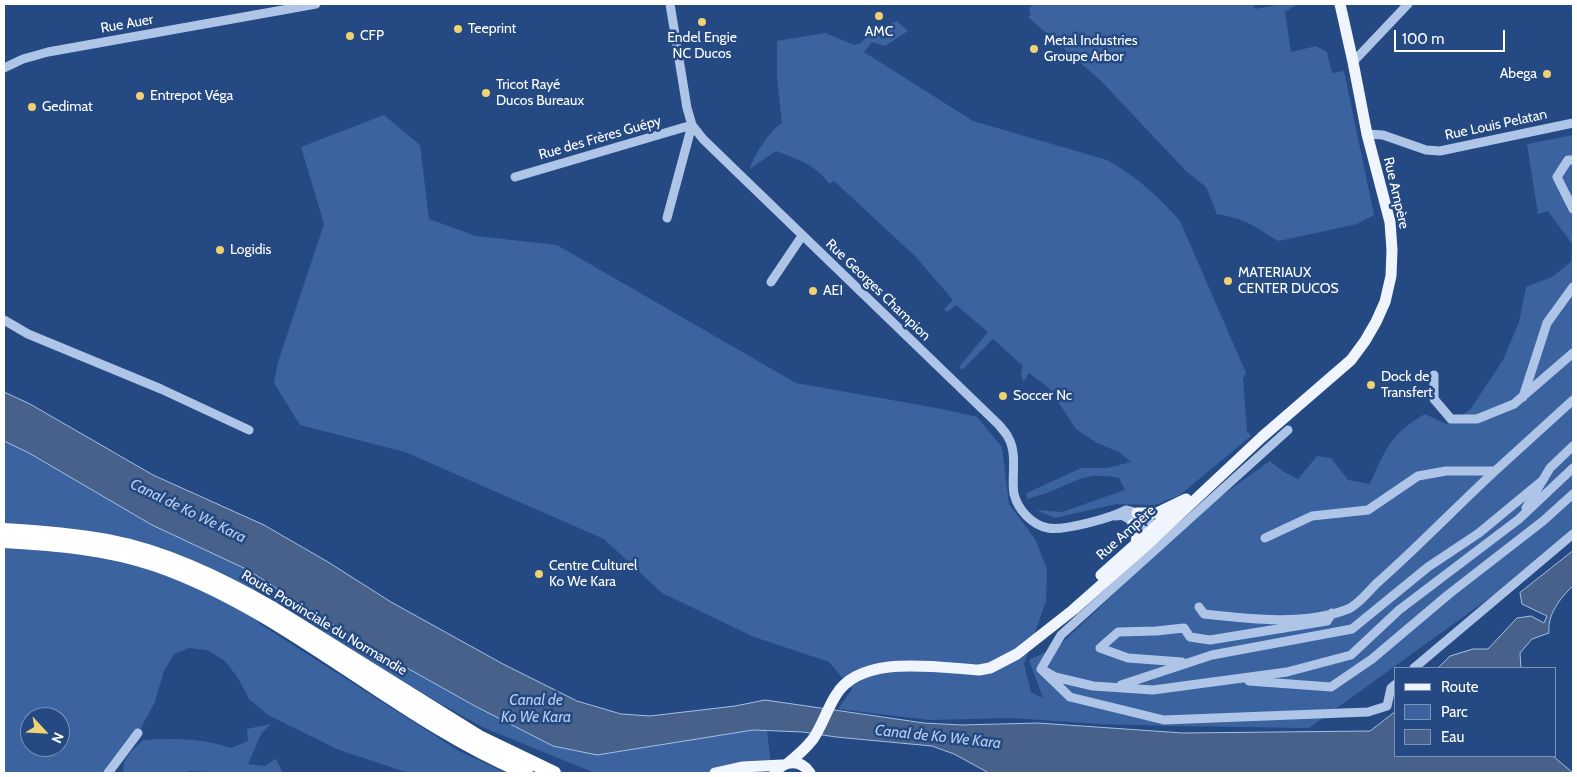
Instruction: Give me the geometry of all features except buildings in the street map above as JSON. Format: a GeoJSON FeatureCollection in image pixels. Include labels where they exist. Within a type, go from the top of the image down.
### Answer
{"type":"FeatureCollection","features":[{"type":"Feature","properties":{"kind":"highway","name":"Route Provinciale du Normandie"},"geometry":{"type":"LineString","coordinates":[[4,530],[108,541],[191,566],[270,607],[478,737],[554,773]]}},
{"type":"Feature","properties":{"kind":"highway","name":"Route Provinciale du Normandie"},"geometry":{"type":"LineString","coordinates":[[4,541],[104,551],[131,557],[186,576],[244,605],[468,745],[526,773]]}},
{"type":"Feature","properties":{"kind":"main road","name":"Rue Ampère"},"geometry":{"type":"LineString","coordinates":[[814,738],[837,692],[852,678],[872,670],[899,666],[980,670],[990,668],[1017,654],[1034,642],[1101,585],[1244,453],[1351,360],[1365,341],[1385,302],[1391,276],[1390,222],[1367,134],[1340,4]]}},
{"type":"Feature","properties":{"kind":"main road","name":"Rue Ampère"},"geometry":{"type":"LineString","coordinates":[[1034,642],[1070,604],[1136,543],[1230,461],[1244,453]]}},
{"type":"Feature","properties":{"kind":"main road"},"geometry":{"type":"LineString","coordinates":[[1136,543],[1135,518],[1157,513],[1186,499]]}},
{"type":"Feature","properties":{"kind":"main road"},"geometry":{"type":"LineString","coordinates":[[782,767],[814,738]]}},
{"type":"Feature","properties":{"kind":"main road"},"geometry":{"type":"LineString","coordinates":[[810,773],[809,754],[814,738]]}},
{"type":"Feature","properties":{"kind":"main road"},"geometry":{"type":"LineString","coordinates":[[716,773],[742,767],[782,767],[798,763],[810,773]]}},
{"type":"Feature","properties":{"kind":"main road"},"geometry":{"type":"LineString","coordinates":[[742,767],[761,773]]}},
{"type":"Feature","properties":{"kind":"street","name":"Rue Auer"},"geometry":{"type":"LineString","coordinates":[[4,68],[23,59],[48,52],[316,4]]}},
{"type":"Feature","properties":{"kind":"street","name":"Rue Georges Champion"},"geometry":{"type":"LineString","coordinates":[[670,4],[687,108],[692,125],[703,139],[802,236],[999,425],[1009,438],[1012,450],[1014,493],[1016,502],[1026,516],[1037,524],[1050,528],[1065,527],[1114,516],[1126,510],[1135,518]]}},
{"type":"Feature","properties":{"kind":"street"},"geometry":{"type":"LineString","coordinates":[[1353,62],[1408,4]]}},
{"type":"Feature","properties":{"kind":"street","name":"Rue Louis Pelatan"},"geometry":{"type":"LineString","coordinates":[[1367,134],[1383,135],[1426,150],[1440,151],[1573,123]]}},
{"type":"Feature","properties":{"kind":"street","name":"Rue des Frères Guépy"},"geometry":{"type":"LineString","coordinates":[[515,177],[692,125]]}},
{"type":"Feature","properties":{"kind":"street"},"geometry":{"type":"LineString","coordinates":[[667,218],[692,125]]}},
{"type":"Feature","properties":{"kind":"street"},"geometry":{"type":"LineString","coordinates":[[1573,160],[1568,160],[1557,177],[1573,209]]}},
{"type":"Feature","properties":{"kind":"street"},"geometry":{"type":"LineString","coordinates":[[771,282],[802,236]]}},
{"type":"Feature","properties":{"kind":"street"},"geometry":{"type":"LineString","coordinates":[[1523,397],[1547,323],[1573,287]]}},
{"type":"Feature","properties":{"kind":"street"},"geometry":{"type":"LineString","coordinates":[[4,320],[28,334],[161,389],[249,430]]}},
{"type":"Feature","properties":{"kind":"street"},"geometry":{"type":"LineString","coordinates":[[1434,375],[1434,399],[1452,419],[1477,419],[1514,404],[1573,353]]}},
{"type":"Feature","properties":{"kind":"street"},"geometry":{"type":"LineString","coordinates":[[1199,608],[1204,614],[1290,620],[1332,614],[1349,609],[1392,571],[1442,520],[1573,400]]}},
{"type":"Feature","properties":{"kind":"street"},"geometry":{"type":"LineString","coordinates":[[1041,668],[1061,635],[1288,430]]}},
{"type":"Feature","properties":{"kind":"street"},"geometry":{"type":"LineString","coordinates":[[1519,519],[1550,468],[1573,446]]}},
{"type":"Feature","properties":{"kind":"street"},"geometry":{"type":"LineString","coordinates":[[1041,668],[1055,677],[1094,686],[1153,690],[1287,672],[1351,655],[1399,610],[1519,519],[1573,468]]}},
{"type":"Feature","properties":{"kind":"street"},"geometry":{"type":"LineString","coordinates":[[1265,538],[1312,516],[1368,510],[1418,476],[1446,470],[1495,471]]}},
{"type":"Feature","properties":{"kind":"street"},"geometry":{"type":"LineString","coordinates":[[1115,687],[1212,655],[1352,629],[1428,567],[1479,533],[1542,481]]}},
{"type":"Feature","properties":{"kind":"street"},"geometry":{"type":"LineString","coordinates":[[1231,680],[1331,687],[1372,659],[1449,594],[1544,521],[1573,494]]}},
{"type":"Feature","properties":{"kind":"street"},"geometry":{"type":"LineString","coordinates":[[1135,518],[1146,517],[1153,530]]}},
{"type":"Feature","properties":{"kind":"street"},"geometry":{"type":"LineString","coordinates":[[1101,585],[1153,530],[1168,525]]}},
{"type":"Feature","properties":{"kind":"street"},"geometry":{"type":"LineString","coordinates":[[1415,667],[1573,534]]}},
{"type":"Feature","properties":{"kind":"street"},"geometry":{"type":"LineString","coordinates":[[1187,663],[1128,658],[1100,648],[1118,632],[1184,628],[1190,637],[1210,640],[1327,621],[1332,614]]}},
{"type":"Feature","properties":{"kind":"street"},"geometry":{"type":"LineString","coordinates":[[1041,668],[1070,697],[1164,720],[1368,712],[1386,706],[1391,688],[1394,686]]}},
{"type":"Feature","properties":{"kind":"street"},"geometry":{"type":"LineString","coordinates":[[108,773],[138,733]]}},
{"type":"Feature","properties":{"kind":"green space"},"geometry":{"type":"Polygon","coordinates":[[[1033,4],[1253,4],[1255,9],[1282,4],[1298,4],[1285,12],[1291,52],[1316,46],[1327,52],[1332,73],[1344,71],[1374,215],[1357,224],[1279,241],[1244,221],[1217,214],[1206,187],[1187,172],[1101,81],[1028,17],[1031,14],[1029,9],[1033,4]]]}},
{"type":"Feature","properties":{"kind":"green space"},"geometry":{"type":"Polygon","coordinates":[[[897,21],[908,31],[885,46],[872,42],[864,52],[973,121],[1107,160],[1146,188],[1180,221],[1246,373],[1243,379],[1247,431],[1251,436],[1180,495],[1155,505],[1116,504],[1055,518],[1036,510],[1062,512],[1125,490],[1119,478],[1091,476],[1027,499],[1027,493],[1081,468],[1107,468],[1131,462],[1119,452],[1097,443],[1076,429],[1049,388],[1029,373],[1023,382],[1021,373],[1023,366],[993,339],[962,370],[959,367],[988,332],[956,305],[947,312],[944,309],[953,300],[915,256],[834,181],[829,184],[812,167],[776,151],[750,169],[763,143],[782,123],[777,78],[777,41],[825,33],[854,45],[861,43],[870,33],[897,21]]]}},
{"type":"Feature","properties":{"kind":"green space"},"geometry":{"type":"Polygon","coordinates":[[[384,115],[420,145],[429,219],[476,236],[557,245],[796,383],[977,417],[1002,447],[1009,504],[1035,539],[1047,569],[1046,601],[1024,664],[1031,692],[1043,698],[1029,660],[1059,646],[1204,508],[1270,461],[1282,471],[1298,479],[1317,456],[1331,458],[1348,480],[1370,484],[1390,443],[1413,421],[1425,414],[1446,424],[1470,410],[1503,360],[1519,322],[1526,287],[1552,277],[1571,262],[1572,244],[1548,211],[1538,214],[1527,144],[1573,135],[1573,538],[1309,728],[1100,724],[1012,718],[930,720],[838,709],[852,689],[829,662],[754,637],[662,593],[604,539],[405,452],[300,425],[274,383],[278,362],[324,224],[301,147],[384,115]]]}},
{"type":"Feature","properties":{"kind":"green space"},"geometry":{"type":"Polygon","coordinates":[[[4,441],[29,453],[152,525],[248,570],[352,637],[473,705],[553,746],[690,739],[753,730],[767,731],[772,773],[595,773],[482,727],[242,591],[4,530],[4,441]]]}},
{"type":"Feature","properties":{"kind":"green space"},"geometry":{"type":"Polygon","coordinates":[[[4,541],[104,551],[238,601],[260,624],[459,751],[506,773],[409,773],[339,750],[268,715],[249,699],[238,678],[225,661],[207,650],[189,648],[174,654],[164,671],[154,704],[138,733],[108,773],[4,773],[4,541]]]}},
{"type":"Feature","properties":{"kind":"green space"},"geometry":{"type":"Polygon","coordinates":[[[271,724],[261,734],[248,764],[265,766],[276,759],[283,773],[190,771],[184,773],[124,773],[123,768],[126,759],[143,740],[188,739],[210,742],[231,748],[248,741],[247,729],[271,724]]]}},
{"type":"Feature","properties":{"kind":"water","name":"Canal de Ko We Kara"},"geometry":{"type":"Polygon","coordinates":[[[4,392],[30,404],[153,475],[264,525],[328,562],[391,602],[503,664],[577,701],[621,714],[650,716],[735,706],[765,700],[924,723],[962,725],[1038,723],[1183,733],[1370,731],[1394,713],[1394,757],[1554,757],[1573,773],[989,773],[954,754],[932,746],[803,732],[753,730],[597,755],[553,746],[473,705],[352,637],[248,570],[152,525],[29,453],[4,441],[4,392]]]}},
{"type":"Feature","properties":{"kind":"water"},"geometry":{"type":"Polygon","coordinates":[[[1573,551],[1573,586],[1555,607],[1550,620],[1549,633],[1532,639],[1520,653],[1521,667],[1439,667],[1450,656],[1473,649],[1488,649],[1517,618],[1531,616],[1544,623],[1547,616],[1522,604],[1520,593],[1573,551]]]}},
{"type":"Feature","properties":{"kind":"place","name":"AMC"},"geometry":{"type":"Point","coordinates":[879,16]}},
{"type":"Feature","properties":{"kind":"place","name":"Endel Engie NC Ducos"},"geometry":{"type":"Point","coordinates":[702,22]}},
{"type":"Feature","properties":{"kind":"place","name":"Teeprint"},"geometry":{"type":"Point","coordinates":[458,29]}},
{"type":"Feature","properties":{"kind":"place","name":"CFP"},"geometry":{"type":"Point","coordinates":[350,36]}},
{"type":"Feature","properties":{"kind":"place","name":"Metal Industries Groupe Arbor"},"geometry":{"type":"Point","coordinates":[1034,49]}},
{"type":"Feature","properties":{"kind":"place","name":"Abega"},"geometry":{"type":"Point","coordinates":[1547,74]}},
{"type":"Feature","properties":{"kind":"place","name":"Tricot Rayé Ducos Bureaux"},"geometry":{"type":"Point","coordinates":[486,93]}},
{"type":"Feature","properties":{"kind":"place","name":"Entrepot Véga"},"geometry":{"type":"Point","coordinates":[140,96]}},
{"type":"Feature","properties":{"kind":"place","name":"Gedimat"},"geometry":{"type":"Point","coordinates":[32,107]}},
{"type":"Feature","properties":{"kind":"place","name":"Logidis"},"geometry":{"type":"Point","coordinates":[220,250]}},
{"type":"Feature","properties":{"kind":"place","name":"MATERIAUX CENTER DUCOS"},"geometry":{"type":"Point","coordinates":[1228,281]}},
{"type":"Feature","properties":{"kind":"place","name":"AEI"},"geometry":{"type":"Point","coordinates":[813,291]}},
{"type":"Feature","properties":{"kind":"place","name":"Dock de Transfert"},"geometry":{"type":"Point","coordinates":[1371,385]}},
{"type":"Feature","properties":{"kind":"place","name":"Soccer Nc"},"geometry":{"type":"Point","coordinates":[1003,396]}},
{"type":"Feature","properties":{"kind":"place","name":"Centre Culturel Ko We Kara"},"geometry":{"type":"Point","coordinates":[539,574]}}]}
